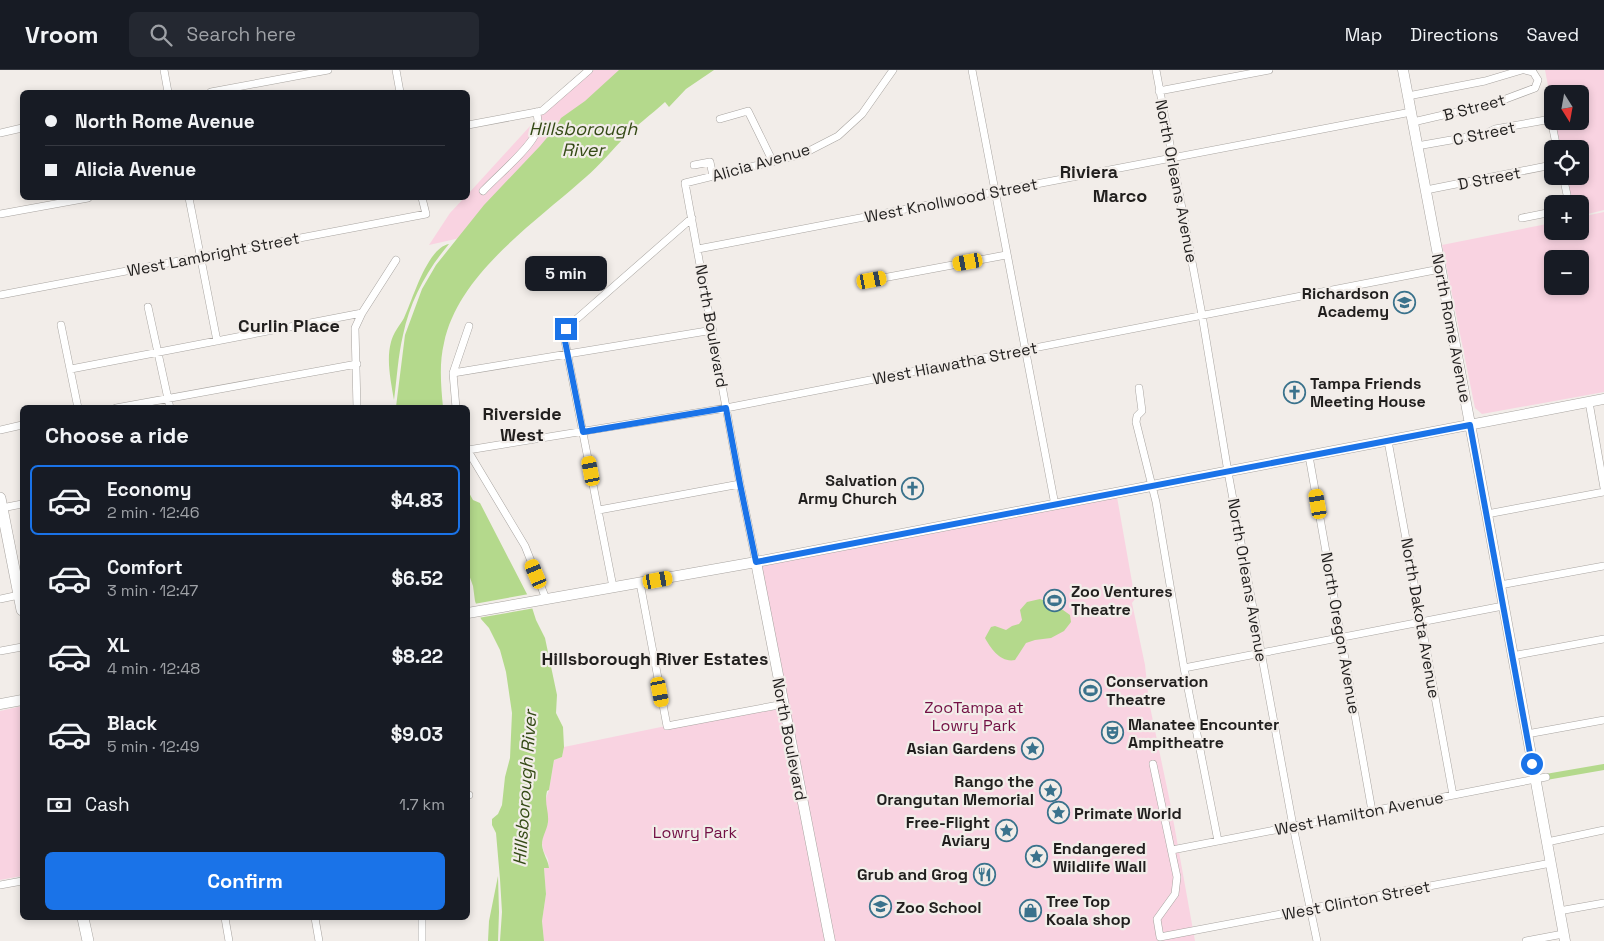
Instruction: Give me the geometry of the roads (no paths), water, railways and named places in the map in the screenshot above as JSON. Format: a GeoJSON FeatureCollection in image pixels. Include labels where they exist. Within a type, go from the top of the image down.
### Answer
{"type":"FeatureCollection","features":[{"type":"Feature","properties":{"kind":"main road"},"geometry":{"type":"LineString","coordinates":[[1,503],[5,545],[19,575],[20,600]]}},
{"type":"Feature","properties":{"kind":"main road"},"geometry":{"type":"LineString","coordinates":[[83,920],[88,941]]}},
{"type":"Feature","properties":{"kind":"street"},"geometry":{"type":"LineString","coordinates":[[164,70],[168,90]]}},
{"type":"Feature","properties":{"kind":"street"},"geometry":{"type":"LineString","coordinates":[[222,90],[328,70]]}},
{"type":"Feature","properties":{"kind":"street"},"geometry":{"type":"LineString","coordinates":[[396,70],[400,90]]}},
{"type":"Feature","properties":{"kind":"street"},"geometry":{"type":"LineString","coordinates":[[470,125],[536,112],[547,108],[589,70]]}},
{"type":"Feature","properties":{"kind":"street","name":"Alicia Avenue"},"geometry":{"type":"LineString","coordinates":[[686,183],[713,173],[773,162],[803,154],[838,136],[862,114],[893,70]]}},
{"type":"Feature","properties":{"kind":"street"},"geometry":{"type":"LineString","coordinates":[[972,70],[1055,505]]}},
{"type":"Feature","properties":{"kind":"street","name":"North Orleans Avenue"},"geometry":{"type":"LineString","coordinates":[[1156,70],[1202,315],[1228,472],[1293,826],[1317,941]]}},
{"type":"Feature","properties":{"kind":"street"},"geometry":{"type":"LineString","coordinates":[[1160,91],[1269,70]]}},
{"type":"Feature","properties":{"kind":"street","name":"North Rome Avenue"},"geometry":{"type":"LineString","coordinates":[[1403,70],[1487,514],[1564,938]]}},
{"type":"Feature","properties":{"kind":"street"},"geometry":{"type":"LineString","coordinates":[[1408,96],[1485,81],[1524,70]]}},
{"type":"Feature","properties":{"kind":"street","name":"B Street"},"geometry":{"type":"LineString","coordinates":[[1412,117],[1494,103],[1535,88],[1538,80],[1533,72],[1524,70]]}},
{"type":"Feature","properties":{"kind":"street"},"geometry":{"type":"LineString","coordinates":[[720,119],[748,111],[773,162]]}},
{"type":"Feature","properties":{"kind":"street"},"geometry":{"type":"LineString","coordinates":[[484,191],[535,135],[538,123],[536,112]]}},
{"type":"Feature","properties":{"kind":"street","name":"West Knollwood Street"},"geometry":{"type":"LineString","coordinates":[[698,249],[1172,158],[1412,117]]}},
{"type":"Feature","properties":{"kind":"street","name":"C Street"},"geometry":{"type":"LineString","coordinates":[[1417,146],[1485,134],[1495,129],[1551,119],[1555,140]]}},
{"type":"Feature","properties":{"kind":"street"},"geometry":{"type":"LineString","coordinates":[[0,133],[20,128]]}},
{"type":"Feature","properties":{"kind":"street"},"geometry":{"type":"LineString","coordinates":[[694,165],[710,162],[713,173]]}},
{"type":"Feature","properties":{"kind":"street","name":"D Street"},"geometry":{"type":"LineString","coordinates":[[1426,190],[1544,167]]}},
{"type":"Feature","properties":{"kind":"street","name":"North Boulevard"},"geometry":{"type":"LineString","coordinates":[[686,183],[740,484],[830,941]]}},
{"type":"Feature","properties":{"kind":"street"},"geometry":{"type":"LineString","coordinates":[[0,214],[77,200]]}},
{"type":"Feature","properties":{"kind":"street"},"geometry":{"type":"LineString","coordinates":[[189,200],[217,341]]}},
{"type":"Feature","properties":{"kind":"street","name":"West Lambright Street"},"geometry":{"type":"LineString","coordinates":[[0,295],[426,214],[422,200]]}},
{"type":"Feature","properties":{"kind":"street"},"geometry":{"type":"LineString","coordinates":[[1522,218],[1544,214]]}},
{"type":"Feature","properties":{"kind":"street"},"geometry":{"type":"LineString","coordinates":[[613,587],[563,331],[692,218]]}},
{"type":"Feature","properties":{"kind":"street"},"geometry":{"type":"LineString","coordinates":[[872,280],[1006,255]]}},
{"type":"Feature","properties":{"kind":"street"},"geometry":{"type":"LineString","coordinates":[[357,405],[355,328],[362,313],[396,260]]}},
{"type":"Feature","properties":{"kind":"street","name":"West Hiawatha Street"},"geometry":{"type":"LineString","coordinates":[[470,450],[726,408],[1440,269]]}},
{"type":"Feature","properties":{"kind":"street"},"geometry":{"type":"LineString","coordinates":[[148,307],[169,405]]}},
{"type":"Feature","properties":{"kind":"street"},"geometry":{"type":"LineString","coordinates":[[71,369],[362,313]]}},
{"type":"Feature","properties":{"kind":"street"},"geometry":{"type":"LineString","coordinates":[[61,325],[77,405]]}},
{"type":"Feature","properties":{"kind":"street"},"geometry":{"type":"LineString","coordinates":[[456,405],[453,373],[470,326]]}},
{"type":"Feature","properties":{"kind":"street"},"geometry":{"type":"LineString","coordinates":[[453,373],[712,330]]}},
{"type":"Feature","properties":{"kind":"street"},"geometry":{"type":"LineString","coordinates":[[132,405],[357,364]]}},
{"type":"Feature","properties":{"kind":"street"},"geometry":{"type":"LineString","coordinates":[[1139,388],[1142,412],[1137,416],[1136,422],[1156,502],[1184,668],[1218,841]]}},
{"type":"Feature","properties":{"kind":"street"},"geometry":{"type":"LineString","coordinates":[[470,613],[756,562],[1604,399]]}},
{"type":"Feature","properties":{"kind":"street"},"geometry":{"type":"LineString","coordinates":[[1589,402],[1604,488]]}},
{"type":"Feature","properties":{"kind":"street"},"geometry":{"type":"LineString","coordinates":[[0,430],[20,425]]}},
{"type":"Feature","properties":{"kind":"street","name":"North Dakota Avenue"},"geometry":{"type":"LineString","coordinates":[[1388,441],[1453,796]]}},
{"type":"Feature","properties":{"kind":"street"},"geometry":{"type":"LineString","coordinates":[[470,453],[525,546],[544,599]]}},
{"type":"Feature","properties":{"kind":"street","name":"North Oregon Avenue"},"geometry":{"type":"LineString","coordinates":[[1309,456],[1372,811]]}},
{"type":"Feature","properties":{"kind":"street"},"geometry":{"type":"LineString","coordinates":[[599,510],[740,484]]}},
{"type":"Feature","properties":{"kind":"street"},"geometry":{"type":"LineString","coordinates":[[1487,514],[1604,492]]}},
{"type":"Feature","properties":{"kind":"street"},"geometry":{"type":"LineString","coordinates":[[1,503],[20,504]]}},
{"type":"Feature","properties":{"kind":"street"},"geometry":{"type":"LineString","coordinates":[[1500,585],[1604,566]]}},
{"type":"Feature","properties":{"kind":"street"},"geometry":{"type":"LineString","coordinates":[[640,583],[667,726],[784,704]]}},
{"type":"Feature","properties":{"kind":"street"},"geometry":{"type":"LineString","coordinates":[[0,599],[19,595]]}},
{"type":"Feature","properties":{"kind":"street"},"geometry":{"type":"LineString","coordinates":[[1184,668],[1503,606]]}},
{"type":"Feature","properties":{"kind":"street"},"geometry":{"type":"LineString","coordinates":[[1512,656],[1604,639]]}},
{"type":"Feature","properties":{"kind":"street"},"geometry":{"type":"LineString","coordinates":[[0,652],[20,647]]}},
{"type":"Feature","properties":{"kind":"street"},"geometry":{"type":"LineString","coordinates":[[0,704],[20,700]]}},
{"type":"Feature","properties":{"kind":"street"},"geometry":{"type":"LineString","coordinates":[[1527,734],[1604,720]]}},
{"type":"Feature","properties":{"kind":"street"},"geometry":{"type":"LineString","coordinates":[[1153,764],[1172,850]]}},
{"type":"Feature","properties":{"kind":"street","name":"West Hamilton Avenue"},"geometry":{"type":"LineString","coordinates":[[1172,850],[1546,777]]}},
{"type":"Feature","properties":{"kind":"street"},"geometry":{"type":"LineString","coordinates":[[1547,842],[1604,830]]}},
{"type":"Feature","properties":{"kind":"street","name":"West Clinton Street"},"geometry":{"type":"LineString","coordinates":[[1172,850],[1177,877],[1175,894],[1157,919],[1160,937],[1551,863]]}},
{"type":"Feature","properties":{"kind":"street"},"geometry":{"type":"LineString","coordinates":[[0,885],[20,881]]}},
{"type":"Feature","properties":{"kind":"street"},"geometry":{"type":"LineString","coordinates":[[1559,911],[1604,903]]}},
{"type":"Feature","properties":{"kind":"street"},"geometry":{"type":"LineString","coordinates":[[225,920],[229,941]]}},
{"type":"Feature","properties":{"kind":"street"},"geometry":{"type":"LineString","coordinates":[[315,920],[320,941]]}},
{"type":"Feature","properties":{"kind":"street"},"geometry":{"type":"LineString","coordinates":[[422,920],[422,941]]}},
{"type":"Feature","properties":{"kind":"street"},"geometry":{"type":"LineString","coordinates":[[1526,941],[1564,938]]}},
{"type":"Feature","properties":{"kind":"water","name":"Hillsborough River"},"geometry":{"type":"Polygon","coordinates":[[[619,70],[714,70],[686,89],[669,107],[665,102],[638,125],[591,173],[518,235],[480,274],[464,296],[452,319],[444,343],[441,367],[443,405],[396,405],[405,335],[422,289],[436,265],[484,205],[540,146],[561,118],[585,101],[619,70]]]}},
{"type":"Feature","properties":{"kind":"water"},"geometry":{"type":"Polygon","coordinates":[[[449,244],[427,275],[410,310],[401,343],[394,400],[389,364],[392,339],[404,318],[427,264],[441,248],[449,244]]]}},
{"type":"Feature","properties":{"kind":"water","name":"Hillsborough River"},"geometry":{"type":"Polygon","coordinates":[[[470,495],[473,500],[480,503],[529,598],[536,620],[545,638],[557,695],[556,713],[563,727],[564,747],[562,757],[554,760],[549,790],[546,796],[548,822],[542,845],[549,868],[544,868],[546,894],[542,921],[544,941],[500,941],[502,912],[500,879],[496,833],[492,825],[492,819],[498,814],[502,805],[505,777],[510,758],[512,713],[506,672],[500,650],[489,628],[481,619],[475,601],[470,578],[470,495]]]}},
{"type":"Feature","properties":{"kind":"water"},"geometry":{"type":"Polygon","coordinates":[[[1040,599],[1056,605],[1070,615],[1071,622],[1064,631],[1051,638],[1026,643],[1015,660],[1005,659],[993,651],[985,638],[991,627],[995,626],[1006,630],[1019,624],[1022,620],[1020,610],[1027,602],[1040,599]]]}},
{"type":"Feature","properties":{"kind":"water"},"geometry":{"type":"Polygon","coordinates":[[[498,876],[498,941],[488,941],[489,921],[498,876]]]}},
{"type":"Feature","properties":{"kind":"waterway"},"geometry":{"type":"LineString","coordinates":[[1546,777],[1604,767]]}},
{"type":"Feature","properties":{"kind":"place","name":"Richardson Academy"},"geometry":{"type":"Point","coordinates":[1405,302]}},
{"type":"Feature","properties":{"kind":"place","name":"Tampa Friends Meeting House"},"geometry":{"type":"Point","coordinates":[1294,392]}},
{"type":"Feature","properties":{"kind":"place","name":"Salvation Army Church"},"geometry":{"type":"Point","coordinates":[913,489]}},
{"type":"Feature","properties":{"kind":"place","name":"Zoo Ventures Theatre"},"geometry":{"type":"Point","coordinates":[1055,600]}},
{"type":"Feature","properties":{"kind":"place","name":"Conservation Theatre"},"geometry":{"type":"Point","coordinates":[1090,690]}},
{"type":"Feature","properties":{"kind":"place","name":"Manatee Encounter Ampitheatre"},"geometry":{"type":"Point","coordinates":[1112,733]}},
{"type":"Feature","properties":{"kind":"place","name":"Asian Gardens"},"geometry":{"type":"Point","coordinates":[1032,748]}},
{"type":"Feature","properties":{"kind":"place","name":"Rango the Orangutan Memorial"},"geometry":{"type":"Point","coordinates":[1050,790]}},
{"type":"Feature","properties":{"kind":"place","name":"Primate World"},"geometry":{"type":"Point","coordinates":[1058,813]}},
{"type":"Feature","properties":{"kind":"place","name":"Free-Flight Aviary"},"geometry":{"type":"Point","coordinates":[1006,831]}},
{"type":"Feature","properties":{"kind":"place","name":"Endangered Wildlife Wall"},"geometry":{"type":"Point","coordinates":[1037,857]}},
{"type":"Feature","properties":{"kind":"place","name":"Grub and Grog"},"geometry":{"type":"Point","coordinates":[984,874]}},
{"type":"Feature","properties":{"kind":"place","name":"Zoo School"},"geometry":{"type":"Point","coordinates":[880,907]}},
{"type":"Feature","properties":{"kind":"place","name":"Tree Top Koala shop"},"geometry":{"type":"Point","coordinates":[1030,910]}},
{"type":"Feature","properties":{"kind":"district","name":"Riviera"},"geometry":{"type":"Point","coordinates":[1089,172]}},
{"type":"Feature","properties":{"kind":"district","name":"Marco"},"geometry":{"type":"Point","coordinates":[1120,196]}},
{"type":"Feature","properties":{"kind":"district","name":"Curlin Place"},"geometry":{"type":"Point","coordinates":[289,326]}},
{"type":"Feature","properties":{"kind":"district","name":"Riverside West"},"geometry":{"type":"Point","coordinates":[522,424]}},
{"type":"Feature","properties":{"kind":"district","name":"Hillsborough River Estates"},"geometry":{"type":"Point","coordinates":[655,659]}},
{"type":"Feature","properties":{"kind":"park label","name":"ZooTampa at Lowry Park"},"geometry":{"type":"Point","coordinates":[974,716]}},
{"type":"Feature","properties":{"kind":"park label","name":"Lowry Park"},"geometry":{"type":"Point","coordinates":[695,832]}}]}
